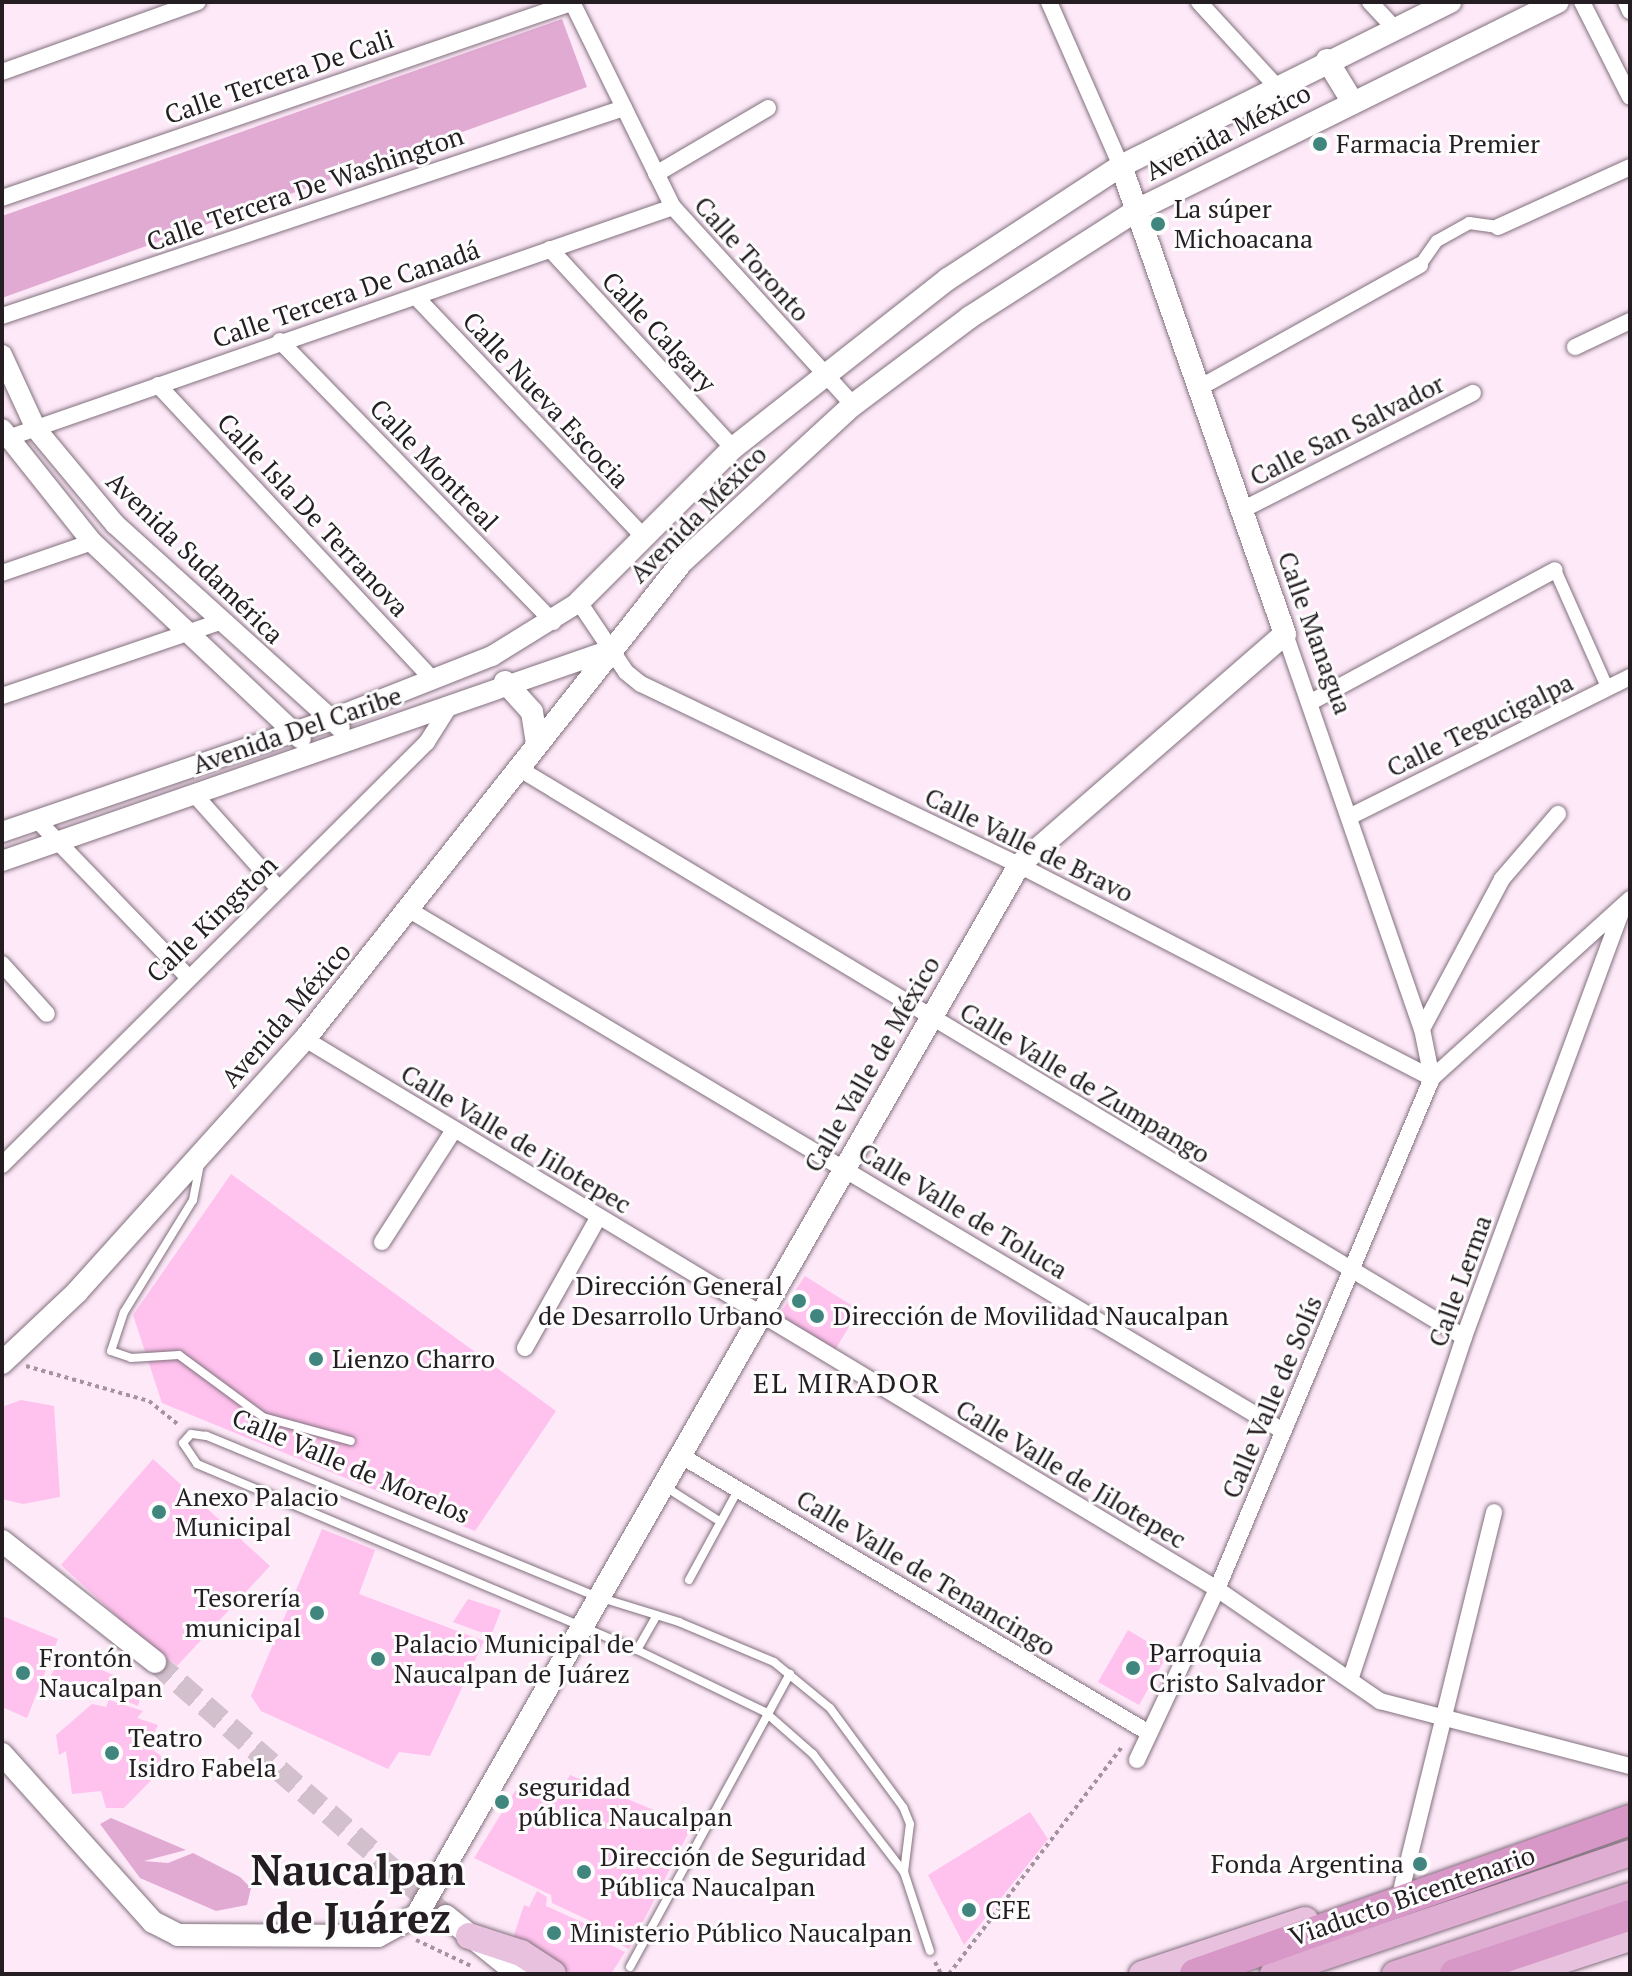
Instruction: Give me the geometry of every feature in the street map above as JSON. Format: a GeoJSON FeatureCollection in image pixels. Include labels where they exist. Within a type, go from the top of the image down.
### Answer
{"type":"FeatureCollection","features":[{"type":"Feature","properties":{"kind":"highway","name":"Viaducto Bicentenario"},"geometry":{"type":"LineString","coordinates":[[1195,1974],[1630,1820]]}},
{"type":"Feature","properties":{"kind":"highway"},"geometry":{"type":"LineString","coordinates":[[1226,1974],[1630,1840]]}},
{"type":"Feature","properties":{"kind":"highway"},"geometry":{"type":"LineString","coordinates":[[1273,1974],[1630,1853]]}},
{"type":"Feature","properties":{"kind":"highway"},"geometry":{"type":"LineString","coordinates":[[1395,1974],[1630,1896]]}},
{"type":"Feature","properties":{"kind":"highway"},"geometry":{"type":"LineString","coordinates":[[1455,1974],[1630,1915]]}},
{"type":"Feature","properties":{"kind":"main road","name":"Avenida México"},"geometry":{"type":"LineString","coordinates":[[579,602],[641,534],[733,448],[821,372],[948,279],[1121,166],[1275,85],[1450,2]]}},
{"type":"Feature","properties":{"kind":"main road","name":"Avenida México"},"geometry":{"type":"LineString","coordinates":[[8,1358],[202,1156],[305,1039],[411,911],[537,742],[682,562],[853,405],[970,317],[1139,209],[1352,101],[1558,2]]}},
{"type":"Feature","properties":{"kind":"main road"},"geometry":{"type":"LineString","coordinates":[[1327,60],[1352,101]]}},
{"type":"Feature","properties":{"kind":"main road","name":"Calle Managua"},"geometry":{"type":"LineString","coordinates":[[1121,166],[1139,209],[1285,634]]}},
{"type":"Feature","properties":{"kind":"main road","name":"Calle Valle de México"},"geometry":{"type":"LineString","coordinates":[[400,1930],[417,1915],[595,1596],[1019,865],[1285,634]]}},
{"type":"Feature","properties":{"kind":"main road"},"geometry":{"type":"LineString","coordinates":[[505,682],[532,712],[537,742]]}},
{"type":"Feature","properties":{"kind":"main road"},"geometry":{"type":"LineString","coordinates":[[2,1541],[155,1662]]}},
{"type":"Feature","properties":{"kind":"main road"},"geometry":{"type":"LineString","coordinates":[[2,1754],[153,1922],[178,1935],[378,1936],[400,1930]]}},
{"type":"Feature","properties":{"kind":"main road"},"geometry":{"type":"LineString","coordinates":[[1142,1974],[1630,1809]]}},
{"type":"Feature","properties":{"kind":"main road"},"geometry":{"type":"LineString","coordinates":[[446,1916],[514,1970]]}},
{"type":"Feature","properties":{"kind":"main road"},"geometry":{"type":"LineString","coordinates":[[469,1936],[521,1953],[553,1974]]}},
{"type":"Feature","properties":{"kind":"main road"},"geometry":{"type":"LineString","coordinates":[[1521,1974],[1630,1938]]}},
{"type":"Feature","properties":{"kind":"street"},"geometry":{"type":"LineString","coordinates":[[2,72],[198,2]]}},
{"type":"Feature","properties":{"kind":"street","name":"Calle Toronto"},"geometry":{"type":"LineString","coordinates":[[573,2],[673,207],[853,405]]}},
{"type":"Feature","properties":{"kind":"street","name":"Calle Tercera De Cali"},"geometry":{"type":"LineString","coordinates":[[2,198],[573,2]]}},
{"type":"Feature","properties":{"kind":"street"},"geometry":{"type":"LineString","coordinates":[[1049,2],[1121,166]]}},
{"type":"Feature","properties":{"kind":"street"},"geometry":{"type":"LineString","coordinates":[[1199,2],[1275,85]]}},
{"type":"Feature","properties":{"kind":"street"},"geometry":{"type":"LineString","coordinates":[[1370,2],[1393,27]]}},
{"type":"Feature","properties":{"kind":"street"},"geometry":{"type":"LineString","coordinates":[[1582,2],[1630,97]]}},
{"type":"Feature","properties":{"kind":"street"},"geometry":{"type":"LineString","coordinates":[[1626,2],[1630,11]]}},
{"type":"Feature","properties":{"kind":"street","name":"Calle Tercera De Washington"},"geometry":{"type":"LineString","coordinates":[[2,316],[624,108]]}},
{"type":"Feature","properties":{"kind":"street"},"geometry":{"type":"LineString","coordinates":[[656,174],[768,108]]}},
{"type":"Feature","properties":{"kind":"street"},"geometry":{"type":"LineString","coordinates":[[1199,388],[1420,265],[1437,241],[1469,223],[1498,227],[1630,167]]}},
{"type":"Feature","properties":{"kind":"street","name":"Calle Tercera De Canadá"},"geometry":{"type":"LineString","coordinates":[[3,436],[36,429],[280,341],[417,298],[673,207]]}},
{"type":"Feature","properties":{"kind":"street","name":"Calle Calgary"},"geometry":{"type":"LineString","coordinates":[[550,249],[733,448]]}},
{"type":"Feature","properties":{"kind":"street","name":"Calle Nueva Escocia"},"geometry":{"type":"LineString","coordinates":[[417,298],[641,534]]}},
{"type":"Feature","properties":{"kind":"street"},"geometry":{"type":"LineString","coordinates":[[1575,347],[1630,321]]}},
{"type":"Feature","properties":{"kind":"street","name":"Calle Montreal"},"geometry":{"type":"LineString","coordinates":[[280,341],[553,622]]}},
{"type":"Feature","properties":{"kind":"street","name":"Avenida Sudamérica"},"geometry":{"type":"LineString","coordinates":[[2,355],[36,429],[115,524],[219,622],[353,737]]}},
{"type":"Feature","properties":{"kind":"street","name":"Calle Isla De Terranova"},"geometry":{"type":"LineString","coordinates":[[158,385],[432,679]]}},
{"type":"Feature","properties":{"kind":"street","name":"Calle San Salvador"},"geometry":{"type":"LineString","coordinates":[[1242,510],[1473,393]]}},
{"type":"Feature","properties":{"kind":"street"},"geometry":{"type":"LineString","coordinates":[[3,436],[92,542],[314,751]]}},
{"type":"Feature","properties":{"kind":"street"},"geometry":{"type":"LineString","coordinates":[[2,573],[92,542]]}},
{"type":"Feature","properties":{"kind":"street"},"geometry":{"type":"LineString","coordinates":[[1311,702],[1555,570],[1608,689]]}},
{"type":"Feature","properties":{"kind":"street","name":"Avenida Del Caribe"},"geometry":{"type":"LineString","coordinates":[[2,832],[332,719],[492,656],[553,622],[579,602]]}},
{"type":"Feature","properties":{"kind":"street","name":"Calle Valle de Bravo"},"geometry":{"type":"LineString","coordinates":[[579,602],[610,650],[641,684],[1019,865],[1432,1078]]}},
{"type":"Feature","properties":{"kind":"street"},"geometry":{"type":"LineString","coordinates":[[2,696],[219,622]]}},
{"type":"Feature","properties":{"kind":"street","name":"Calle Managua"},"geometry":{"type":"LineString","coordinates":[[1285,634],[1351,816],[1422,1029],[1432,1078]]}},
{"type":"Feature","properties":{"kind":"street","name":"Avenida Del Caribe"},"geometry":{"type":"LineString","coordinates":[[2,861],[451,704],[505,682],[610,650]]}},
{"type":"Feature","properties":{"kind":"street"},"geometry":{"type":"LineString","coordinates":[[492,656],[505,682]]}},
{"type":"Feature","properties":{"kind":"street","name":"Calle Tegucigalpa"},"geometry":{"type":"LineString","coordinates":[[1351,816],[1630,677]]}},
{"type":"Feature","properties":{"kind":"street","name":"Calle Kingston"},"geometry":{"type":"LineString","coordinates":[[2,1165],[187,976],[427,742],[451,704]]}},
{"type":"Feature","properties":{"kind":"street","name":"Calle Valle de Zumpango"},"geometry":{"type":"LineString","coordinates":[[518,768],[1464,1337]]}},
{"type":"Feature","properties":{"kind":"street"},"geometry":{"type":"LineString","coordinates":[[194,794],[278,888]]}},
{"type":"Feature","properties":{"kind":"street"},"geometry":{"type":"LineString","coordinates":[[1422,1029],[1502,879],[1558,814]]}},
{"type":"Feature","properties":{"kind":"street"},"geometry":{"type":"LineString","coordinates":[[37,820],[187,976]]}},
{"type":"Feature","properties":{"kind":"street"},"geometry":{"type":"LineString","coordinates":[[1432,1078],[1627,902]]}},
{"type":"Feature","properties":{"kind":"street","name":"Calle Lerma"},"geometry":{"type":"LineString","coordinates":[[1351,1677],[1464,1337],[1627,902]]}},
{"type":"Feature","properties":{"kind":"street","name":"Calle Valle de Toluca"},"geometry":{"type":"LineString","coordinates":[[411,911],[1283,1431]]}},
{"type":"Feature","properties":{"kind":"street"},"geometry":{"type":"LineString","coordinates":[[2,964],[47,1014]]}},
{"type":"Feature","properties":{"kind":"street","name":"Calle Valle de Jilotepec"},"geometry":{"type":"LineString","coordinates":[[305,1039],[1217,1589],[1351,1677],[1380,1701],[1630,1766]]}},
{"type":"Feature","properties":{"kind":"street","name":"Calle Valle de Solís"},"geometry":{"type":"LineString","coordinates":[[1137,1760],[1144,1729],[1217,1589],[1432,1078]]}},
{"type":"Feature","properties":{"kind":"street"},"geometry":{"type":"LineString","coordinates":[[382,1242],[454,1130]]}},
{"type":"Feature","properties":{"kind":"street"},"geometry":{"type":"LineString","coordinates":[[525,1348],[598,1218]]}},
{"type":"Feature","properties":{"kind":"street","name":"Calle Valle de Tenancingo"},"geometry":{"type":"LineString","coordinates":[[678,1454],[1144,1729]]}},
{"type":"Feature","properties":{"kind":"street"},"geometry":{"type":"LineString","coordinates":[[1402,1887],[1494,1512]]}},
{"type":"Feature","properties":{"kind":"lane"},"geometry":{"type":"LineString","coordinates":[[202,1156],[193,1200],[124,1312],[111,1351],[131,1358],[179,1355],[263,1417],[351,1441]]}},
{"type":"Feature","properties":{"kind":"lane","name":"Calle Valle de Morelos"},"geometry":{"type":"LineString","coordinates":[[904,1872],[910,1824],[903,1807],[830,1708],[790,1674],[756,1652],[657,1615],[595,1596],[191,1434],[183,1443],[185,1454],[197,1464],[578,1630],[637,1650],[765,1712],[813,1754],[904,1872],[930,1951]]}},
{"type":"Feature","properties":{"kind":"lane"},"geometry":{"type":"LineString","coordinates":[[661,1484],[721,1522]]}},
{"type":"Feature","properties":{"kind":"lane"},"geometry":{"type":"LineString","coordinates":[[689,1580],[738,1490]]}},
{"type":"Feature","properties":{"kind":"lane"},"geometry":{"type":"LineString","coordinates":[[637,1650],[657,1615]]}},
{"type":"Feature","properties":{"kind":"lane"},"geometry":{"type":"LineString","coordinates":[[630,1967],[765,1712],[790,1674]]}},
{"type":"Feature","properties":{"kind":"path"},"geometry":{"type":"LineString","coordinates":[[8,1358],[30,1370],[149,1401],[191,1434]]}},
{"type":"Feature","properties":{"kind":"path"},"geometry":{"type":"LineString","coordinates":[[949,1974],[1144,1729]]}},
{"type":"Feature","properties":{"kind":"path"},"geometry":{"type":"LineString","coordinates":[[400,1930],[490,1974],[514,1970]]}},
{"type":"Feature","properties":{"kind":"shaded area"},"geometry":{"type":"Polygon","coordinates":[[[562,19],[587,87],[2,298],[2,216],[562,19]]]}},
{"type":"Feature","properties":{"kind":"shaded area"},"geometry":{"type":"Polygon","coordinates":[[[111,1818],[186,1850],[144,1861],[168,1863],[193,1853],[240,1877],[251,1888],[247,1905],[216,1911],[140,1878],[100,1824],[111,1818]]]}},
{"type":"Feature","properties":{"kind":"building","name":"Lienzo Charro"},"geometry":{"type":"Polygon","coordinates":[[[231,1174],[556,1411],[475,1531],[162,1403],[133,1315],[231,1174]]]}},
{"type":"Feature","properties":{"kind":"building","name":"Dirección de Movilidad Naucalpan"},"geometry":{"type":"Polygon","coordinates":[[[805,1276],[859,1310],[832,1355],[774,1322],[805,1276]]]}},
{"type":"Feature","properties":{"kind":"building"},"geometry":{"type":"Polygon","coordinates":[[[21,1400],[54,1406],[60,1497],[23,1504],[2,1499],[2,1407],[21,1400]]]}},
{"type":"Feature","properties":{"kind":"building","name":"Anexo Palacio Municipal"},"geometry":{"type":"Polygon","coordinates":[[[153,1459],[270,1566],[177,1666],[145,1639],[136,1644],[115,1624],[118,1617],[61,1565],[153,1459]]]}},
{"type":"Feature","properties":{"kind":"building"},"geometry":{"type":"Polygon","coordinates":[[[322,1529],[375,1550],[359,1594],[484,1641],[430,1756],[399,1752],[388,1769],[261,1711],[251,1696],[322,1529]]]}},
{"type":"Feature","properties":{"kind":"building"},"geometry":{"type":"Polygon","coordinates":[[[468,1599],[501,1610],[491,1636],[453,1622],[468,1599]]]}},
{"type":"Feature","properties":{"kind":"building","name":"Frontón Naucalpan"},"geometry":{"type":"Polygon","coordinates":[[[2,1616],[58,1639],[27,1718],[2,1707],[2,1616]]]}},
{"type":"Feature","properties":{"kind":"building","name":"Parroquia Cristo Salvador"},"geometry":{"type":"Polygon","coordinates":[[[1128,1630],[1168,1654],[1139,1705],[1098,1682],[1128,1630]]]}},
{"type":"Feature","properties":{"kind":"building"},"geometry":{"type":"Polygon","coordinates":[[[63,1654],[116,1676],[106,1699],[51,1675],[63,1654]]]}},
{"type":"Feature","properties":{"kind":"building"},"geometry":{"type":"Polygon","coordinates":[[[118,1680],[142,1691],[138,1706],[111,1695],[118,1680]]]}},
{"type":"Feature","properties":{"kind":"building","name":"Teatro Isidro Fabela"},"geometry":{"type":"Polygon","coordinates":[[[109,1700],[143,1711],[137,1718],[158,1725],[148,1746],[169,1762],[124,1808],[106,1808],[101,1791],[72,1794],[66,1751],[59,1755],[56,1735],[92,1704],[106,1707],[109,1700]]]}},
{"type":"Feature","properties":{"kind":"building","name":"Dirección de Seguridad Pública Naucalpan"},"geometry":{"type":"Polygon","coordinates":[[[570,1775],[692,1826],[629,1949],[600,1934],[599,1925],[552,1903],[551,1895],[474,1858],[515,1791],[528,1795],[533,1784],[560,1792],[570,1775]]]}},
{"type":"Feature","properties":{"kind":"building","name":"CFE"},"geometry":{"type":"Polygon","coordinates":[[[1030,1812],[1048,1839],[964,1945],[928,1875],[1030,1812]]]}},
{"type":"Feature","properties":{"kind":"building","name":"Ministerio Público Naucalpan"},"geometry":{"type":"Polygon","coordinates":[[[537,1891],[547,1897],[546,1906],[595,1928],[594,1937],[625,1952],[611,1974],[573,1974],[513,1938],[524,1905],[529,1907],[537,1891]]]}},
{"type":"Feature","properties":{"kind":"tunnel"},"geometry":{"type":"LineString","coordinates":[[155,1662],[446,1916]]}},
{"type":"Feature","properties":{"kind":"place","name":"Farmacia Premier"},"geometry":{"type":"Point","coordinates":[1320,144]}},
{"type":"Feature","properties":{"kind":"place","name":"La súper Michoacana"},"geometry":{"type":"Point","coordinates":[1158,224]}},
{"type":"Feature","properties":{"kind":"place","name":"Dirección General de Desarrollo Urbano"},"geometry":{"type":"Point","coordinates":[799,1301]}},
{"type":"Feature","properties":{"kind":"place","name":"Dirección de Movilidad Naucalpan"},"geometry":{"type":"Point","coordinates":[817,1316]}},
{"type":"Feature","properties":{"kind":"place","name":"Lienzo Charro"},"geometry":{"type":"Point","coordinates":[316,1359]}},
{"type":"Feature","properties":{"kind":"place","name":"Anexo Palacio Municipal"},"geometry":{"type":"Point","coordinates":[159,1512]}},
{"type":"Feature","properties":{"kind":"place","name":"Tesorería municipal"},"geometry":{"type":"Point","coordinates":[317,1613]}},
{"type":"Feature","properties":{"kind":"place","name":"Palacio Municipal de Naucalpan de Juárez"},"geometry":{"type":"Point","coordinates":[378,1659]}},
{"type":"Feature","properties":{"kind":"place","name":"Parroquia Cristo Salvador"},"geometry":{"type":"Point","coordinates":[1133,1668]}},
{"type":"Feature","properties":{"kind":"place","name":"Frontón Naucalpan"},"geometry":{"type":"Point","coordinates":[23,1673]}},
{"type":"Feature","properties":{"kind":"place","name":"Teatro Isidro Fabela"},"geometry":{"type":"Point","coordinates":[112,1753]}},
{"type":"Feature","properties":{"kind":"place","name":"seguridad pública Naucalpan"},"geometry":{"type":"Point","coordinates":[502,1802]}},
{"type":"Feature","properties":{"kind":"place","name":"Fonda Argentina"},"geometry":{"type":"Point","coordinates":[1420,1864]}},
{"type":"Feature","properties":{"kind":"place","name":"Dirección de Seguridad Pública Naucalpan"},"geometry":{"type":"Point","coordinates":[584,1872]}},
{"type":"Feature","properties":{"kind":"place","name":"CFE"},"geometry":{"type":"Point","coordinates":[969,1910]}},
{"type":"Feature","properties":{"kind":"place","name":"Ministerio Público Naucalpan"},"geometry":{"type":"Point","coordinates":[554,1933]}},
{"type":"Feature","properties":{"kind":"district","name":"EL MIRADOR"},"geometry":{"type":"Point","coordinates":[847,1383]}},
{"type":"Feature","properties":{"kind":"district","name":"Naucalpan de Juárez"},"geometry":{"type":"Point","coordinates":[358,1893]}}]}
